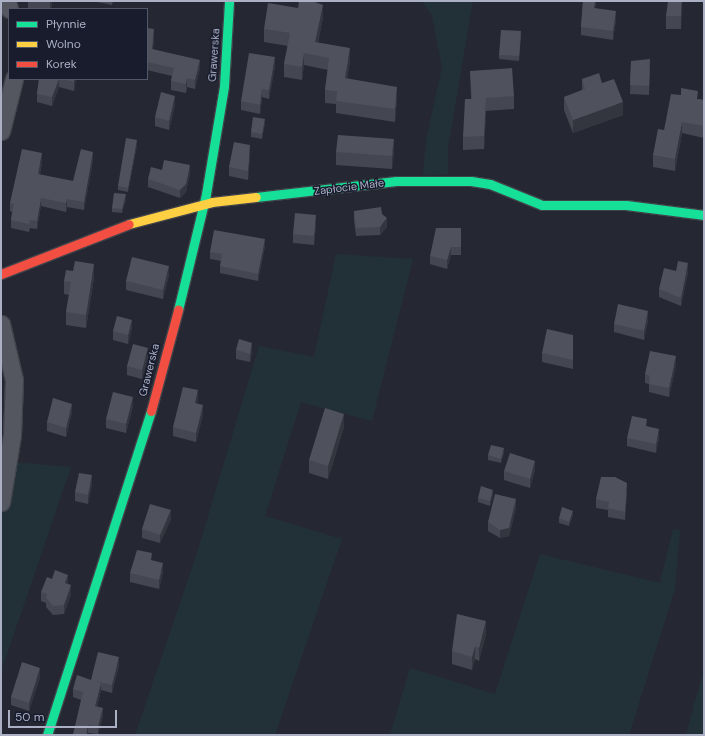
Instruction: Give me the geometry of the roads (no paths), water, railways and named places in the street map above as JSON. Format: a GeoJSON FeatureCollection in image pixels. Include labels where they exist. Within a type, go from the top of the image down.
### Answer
{"type":"FeatureCollection","features":[{"type":"Feature","properties":{"kind":"street","name":"Grawerska"},"geometry":{"type":"LineString","coordinates":[[47,735],[136,467],[202,206],[224,86],[229,1]]}},
{"type":"Feature","properties":{"kind":"street"},"geometry":{"type":"LineString","coordinates":[[1,131],[14,80]]}},
{"type":"Feature","properties":{"kind":"street","name":"Zapłocie Małe"},"geometry":{"type":"LineString","coordinates":[[1,274],[109,231],[202,206],[351,186],[454,179],[490,184],[542,205],[626,205],[704,215]]}},
{"type":"Feature","properties":{"kind":"street"},"geometry":{"type":"LineString","coordinates":[[1,324],[14,380],[12,435],[1,502]]}}]}
